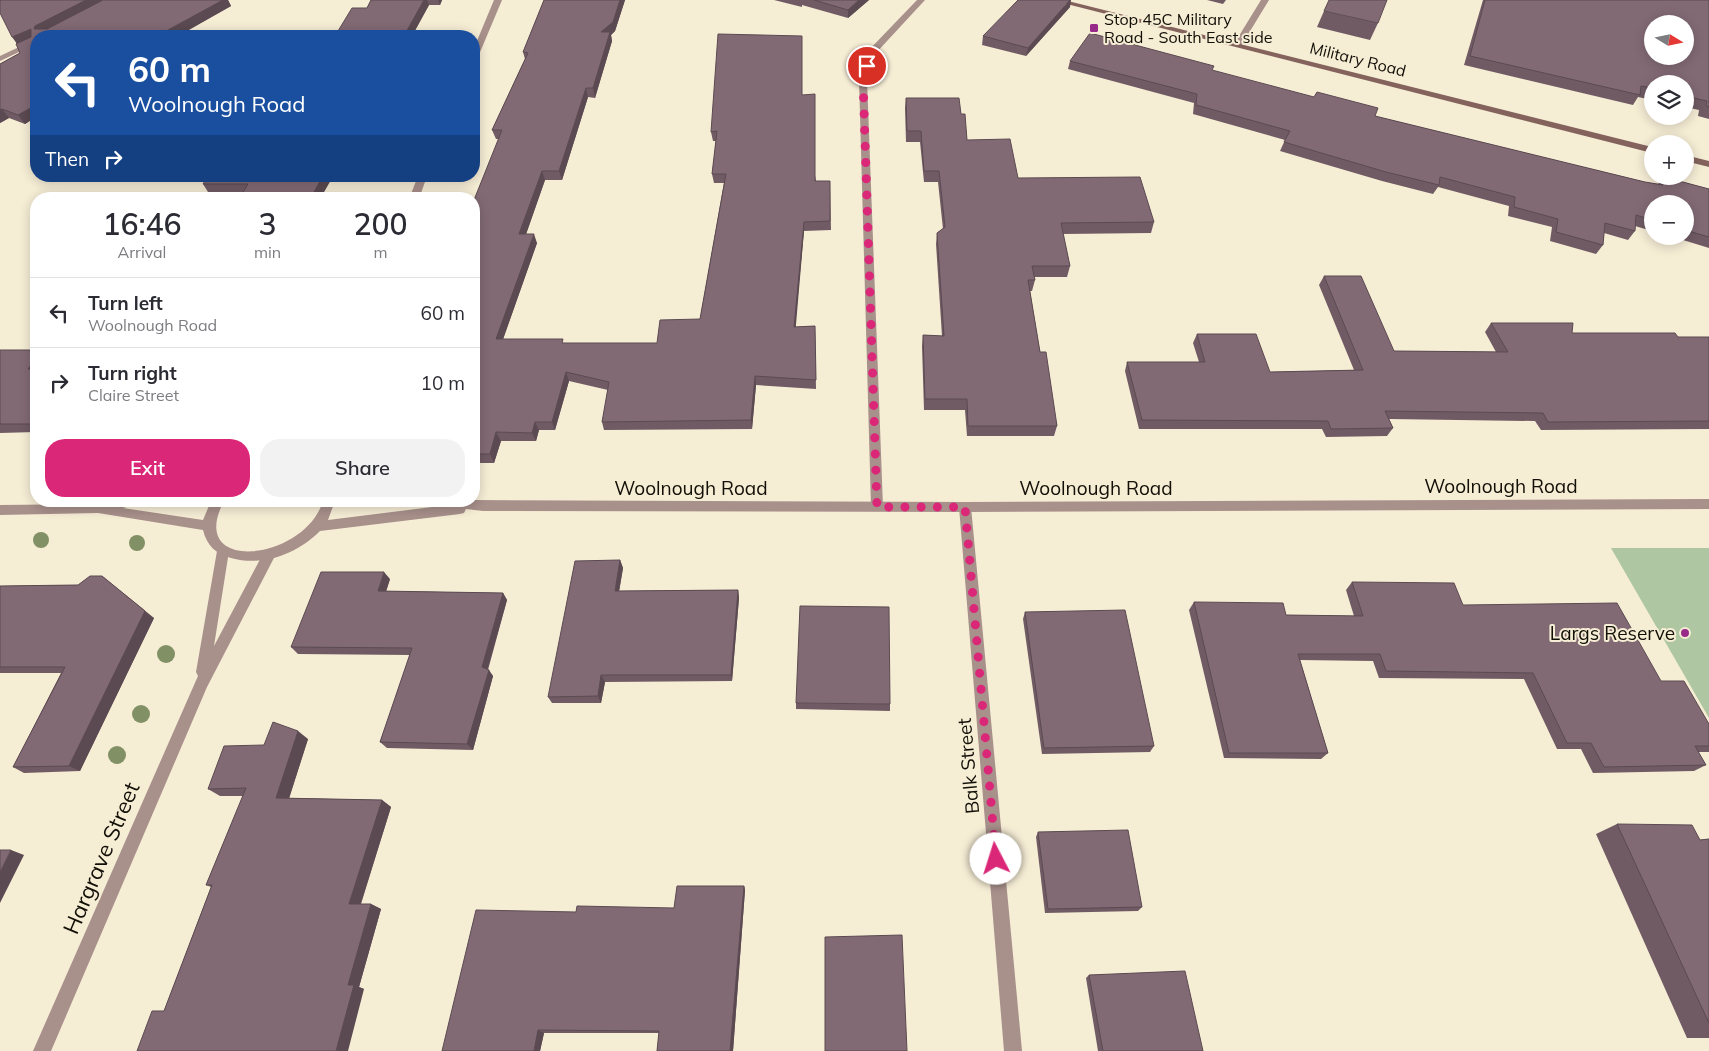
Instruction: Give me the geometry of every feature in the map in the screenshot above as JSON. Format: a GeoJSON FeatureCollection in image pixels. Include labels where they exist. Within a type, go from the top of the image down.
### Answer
{"type":"FeatureCollection","features":[{"type":"Feature","properties":{"kind":"main road","name":"Military Road"},"geometry":{"type":"LineString","coordinates":[[1055,0],[1238,44],[1644,148]]}},
{"type":"Feature","properties":{"kind":"main road"},"geometry":{"type":"LineString","coordinates":[[1694,160],[1709,164]]}},
{"type":"Feature","properties":{"kind":"street"},"geometry":{"type":"LineString","coordinates":[[480,43],[498,0]]}},
{"type":"Feature","properties":{"kind":"street"},"geometry":{"type":"LineString","coordinates":[[877,507],[863,79],[871,53],[921,0]]}},
{"type":"Feature","properties":{"kind":"street"},"geometry":{"type":"LineString","coordinates":[[1238,44],[1265,0]]}},
{"type":"Feature","properties":{"kind":"street"},"geometry":{"type":"LineString","coordinates":[[0,59],[30,44]]}},
{"type":"Feature","properties":{"kind":"street","name":"Woolnough Road"},"geometry":{"type":"LineString","coordinates":[[480,506],[965,507],[1709,504]]}},
{"type":"Feature","properties":{"kind":"street"},"geometry":{"type":"LineString","coordinates":[[95,509],[105,507]]}},
{"type":"Feature","properties":{"kind":"street"},"geometry":{"type":"LineString","coordinates":[[214,507],[208,526],[212,541],[223,551],[246,557],[270,554],[290,546],[318,526],[328,507]]}},
{"type":"Feature","properties":{"kind":"street","name":"Woolnough Road"},"geometry":{"type":"LineString","coordinates":[[318,526],[475,507]]}},
{"type":"Feature","properties":{"kind":"street","name":"Balk Street"},"geometry":{"type":"LineString","coordinates":[[965,507],[1014,1051]]}},
{"type":"Feature","properties":{"kind":"street"},"geometry":{"type":"LineString","coordinates":[[0,510],[95,509],[208,526]]}},
{"type":"Feature","properties":{"kind":"street","name":"Hargrave Street"},"geometry":{"type":"LineString","coordinates":[[201,684],[223,551]]}},
{"type":"Feature","properties":{"kind":"street","name":"Hargrave Street"},"geometry":{"type":"LineString","coordinates":[[42,1051],[201,684],[270,554]]}},
{"type":"Feature","properties":{"kind":"green space","name":"Largs Reserve"},"geometry":{"type":"Polygon","coordinates":[[[1611,548],[1709,548],[1709,718],[1611,548]]]}},
{"type":"Feature","properties":{"kind":"building"},"geometry":{"type":"Polygon","coordinates":[[[0,0],[86,0],[35,26],[34,29],[47,29],[103,0],[223,0],[168,30],[31,29],[12,37],[0,13],[0,0]]]}},
{"type":"Feature","properties":{"kind":"building"},"geometry":{"type":"Polygon","coordinates":[[[371,0],[424,0],[407,30],[339,30],[352,8],[367,8],[371,0]]]}},
{"type":"Feature","properties":{"kind":"building"},"geometry":{"type":"Polygon","coordinates":[[[544,0],[620,0],[613,22],[601,32],[610,32],[593,88],[586,88],[559,171],[542,171],[519,234],[534,234],[496,339],[563,339],[562,343],[657,343],[660,320],[700,319],[726,174],[712,174],[717,131],[711,132],[718,34],[802,36],[802,95],[815,94],[815,181],[830,181],[830,221],[804,222],[794,327],[815,326],[816,380],[755,376],[751,420],[602,422],[609,382],[566,372],[552,422],[535,422],[532,433],[496,432],[490,454],[480,454],[480,192],[477,192],[502,130],[492,130],[528,53],[523,52],[544,0]]]}},
{"type":"Feature","properties":{"kind":"building"},"geometry":{"type":"Polygon","coordinates":[[[814,0],[859,0],[848,10],[814,0]]]}},
{"type":"Feature","properties":{"kind":"building"},"geometry":{"type":"Polygon","coordinates":[[[1018,0],[1070,0],[1028,48],[983,36],[1018,0]]]}},
{"type":"Feature","properties":{"kind":"building"},"geometry":{"type":"Polygon","coordinates":[[[1329,0],[1387,0],[1378,23],[1324,11],[1329,0]]]}},
{"type":"Feature","properties":{"kind":"building"},"geometry":{"type":"Polygon","coordinates":[[[1485,0],[1709,0],[1709,107],[1706,106],[1707,101],[1694,98],[1694,75],[1644,75],[1644,87],[1641,86],[1640,95],[1470,56],[1485,0]]]}},
{"type":"Feature","properties":{"kind":"building"},"geometry":{"type":"Polygon","coordinates":[[[1090,33],[1214,66],[1212,70],[1314,97],[1317,92],[1378,108],[1375,116],[1644,182],[1644,185],[1694,185],[1709,189],[1709,237],[1694,233],[1694,195],[1644,195],[1644,218],[1636,215],[1635,231],[1605,223],[1603,245],[1556,232],[1558,219],[1514,207],[1515,197],[1440,177],[1439,185],[1386,172],[1284,142],[1290,131],[1196,105],[1197,94],[1070,61],[1090,33]]]}},
{"type":"Feature","properties":{"kind":"building"},"geometry":{"type":"Polygon","coordinates":[[[30,37],[30,108],[18,115],[0,110],[0,64],[20,53],[16,44],[30,37]]]}},
{"type":"Feature","properties":{"kind":"building"},"geometry":{"type":"Polygon","coordinates":[[[906,98],[959,98],[961,114],[965,114],[967,140],[1010,139],[1018,178],[1140,177],[1154,222],[1061,223],[1070,266],[1032,266],[1035,280],[1028,280],[1040,352],[1046,352],[1057,426],[968,426],[967,399],[925,399],[923,335],[944,336],[937,233],[945,227],[939,171],[924,171],[921,131],[907,131],[906,98]]]}},
{"type":"Feature","properties":{"kind":"building"},"geometry":{"type":"Polygon","coordinates":[[[204,182],[320,182],[314,192],[243,192],[248,184],[203,184],[204,182]]]}},
{"type":"Feature","properties":{"kind":"building"},"geometry":{"type":"Polygon","coordinates":[[[1324,276],[1361,276],[1394,351],[1508,352],[1491,323],[1573,323],[1572,333],[1675,333],[1678,337],[1709,337],[1709,421],[1548,422],[1543,413],[1385,411],[1393,428],[1331,429],[1328,421],[1142,420],[1127,362],[1205,362],[1197,334],[1256,334],[1270,372],[1363,370],[1324,276]]]}},
{"type":"Feature","properties":{"kind":"building"},"geometry":{"type":"Polygon","coordinates":[[[0,350],[30,350],[30,366],[28,369],[30,369],[30,424],[0,424],[0,350]]]}},
{"type":"Feature","properties":{"kind":"building"},"geometry":{"type":"Polygon","coordinates":[[[620,560],[615,591],[738,590],[731,675],[601,675],[598,696],[548,697],[575,561],[620,560]]]}},
{"type":"Feature","properties":{"kind":"building"},"geometry":{"type":"Polygon","coordinates":[[[321,572],[384,572],[378,591],[503,593],[482,667],[489,670],[467,744],[380,742],[412,648],[291,647],[321,572]]]}},
{"type":"Feature","properties":{"kind":"building"},"geometry":{"type":"Polygon","coordinates":[[[90,576],[102,576],[145,611],[69,766],[13,767],[65,667],[0,667],[0,586],[78,585],[90,576]]]}},
{"type":"Feature","properties":{"kind":"building"},"geometry":{"type":"Polygon","coordinates":[[[1352,582],[1454,583],[1463,605],[1617,603],[1661,681],[1684,681],[1709,724],[1709,746],[1695,746],[1706,765],[1604,767],[1591,743],[1567,743],[1533,673],[1386,671],[1380,654],[1298,654],[1328,753],[1229,753],[1194,602],[1283,603],[1286,615],[1363,616],[1352,582]]]}},
{"type":"Feature","properties":{"kind":"building"},"geometry":{"type":"Polygon","coordinates":[[[800,606],[889,607],[890,704],[796,703],[800,606]]]}},
{"type":"Feature","properties":{"kind":"building"},"geometry":{"type":"Polygon","coordinates":[[[1125,610],[1154,746],[1044,748],[1025,612],[1125,610]]]}},
{"type":"Feature","properties":{"kind":"building"},"geometry":{"type":"Polygon","coordinates":[[[273,722],[298,731],[276,798],[382,800],[349,904],[371,904],[348,985],[354,985],[336,1051],[137,1051],[152,1011],[164,1011],[212,885],[206,885],[246,788],[208,789],[224,746],[264,745],[273,722]]]}},
{"type":"Feature","properties":{"kind":"building"},"geometry":{"type":"Polygon","coordinates":[[[1617,824],[1692,825],[1700,840],[1709,839],[1709,1023],[1617,824]]]}},
{"type":"Feature","properties":{"kind":"building"},"geometry":{"type":"Polygon","coordinates":[[[1128,830],[1142,907],[1048,909],[1038,832],[1128,830]]]}},
{"type":"Feature","properties":{"kind":"building"},"geometry":{"type":"Polygon","coordinates":[[[0,850],[11,850],[0,872],[0,850]]]}},
{"type":"Feature","properties":{"kind":"building"},"geometry":{"type":"Polygon","coordinates":[[[677,886],[744,886],[730,1051],[657,1051],[659,1031],[538,1030],[534,1051],[442,1051],[476,910],[576,912],[577,906],[674,908],[677,886]]]}},
{"type":"Feature","properties":{"kind":"building"},"geometry":{"type":"Polygon","coordinates":[[[902,935],[907,1051],[825,1051],[825,937],[902,935]]]}},
{"type":"Feature","properties":{"kind":"building"},"geometry":{"type":"Polygon","coordinates":[[[1185,971],[1203,1051],[1103,1051],[1089,975],[1185,971]]]}},
{"type":"Feature","properties":{"kind":"place","name":"Stop 45C Military Road - South East side"},"geometry":{"type":"Point","coordinates":[1094,28]}},
{"type":"Feature","properties":{"kind":"place","name":"Largs Reserve"},"geometry":{"type":"Point","coordinates":[1685,633]}},
{"type":"Feature","properties":{"kind":"route"},"geometry":{"type":"LineString","coordinates":[[867,66],[863,79],[877,507],[965,507],[996,859]]}}]}
